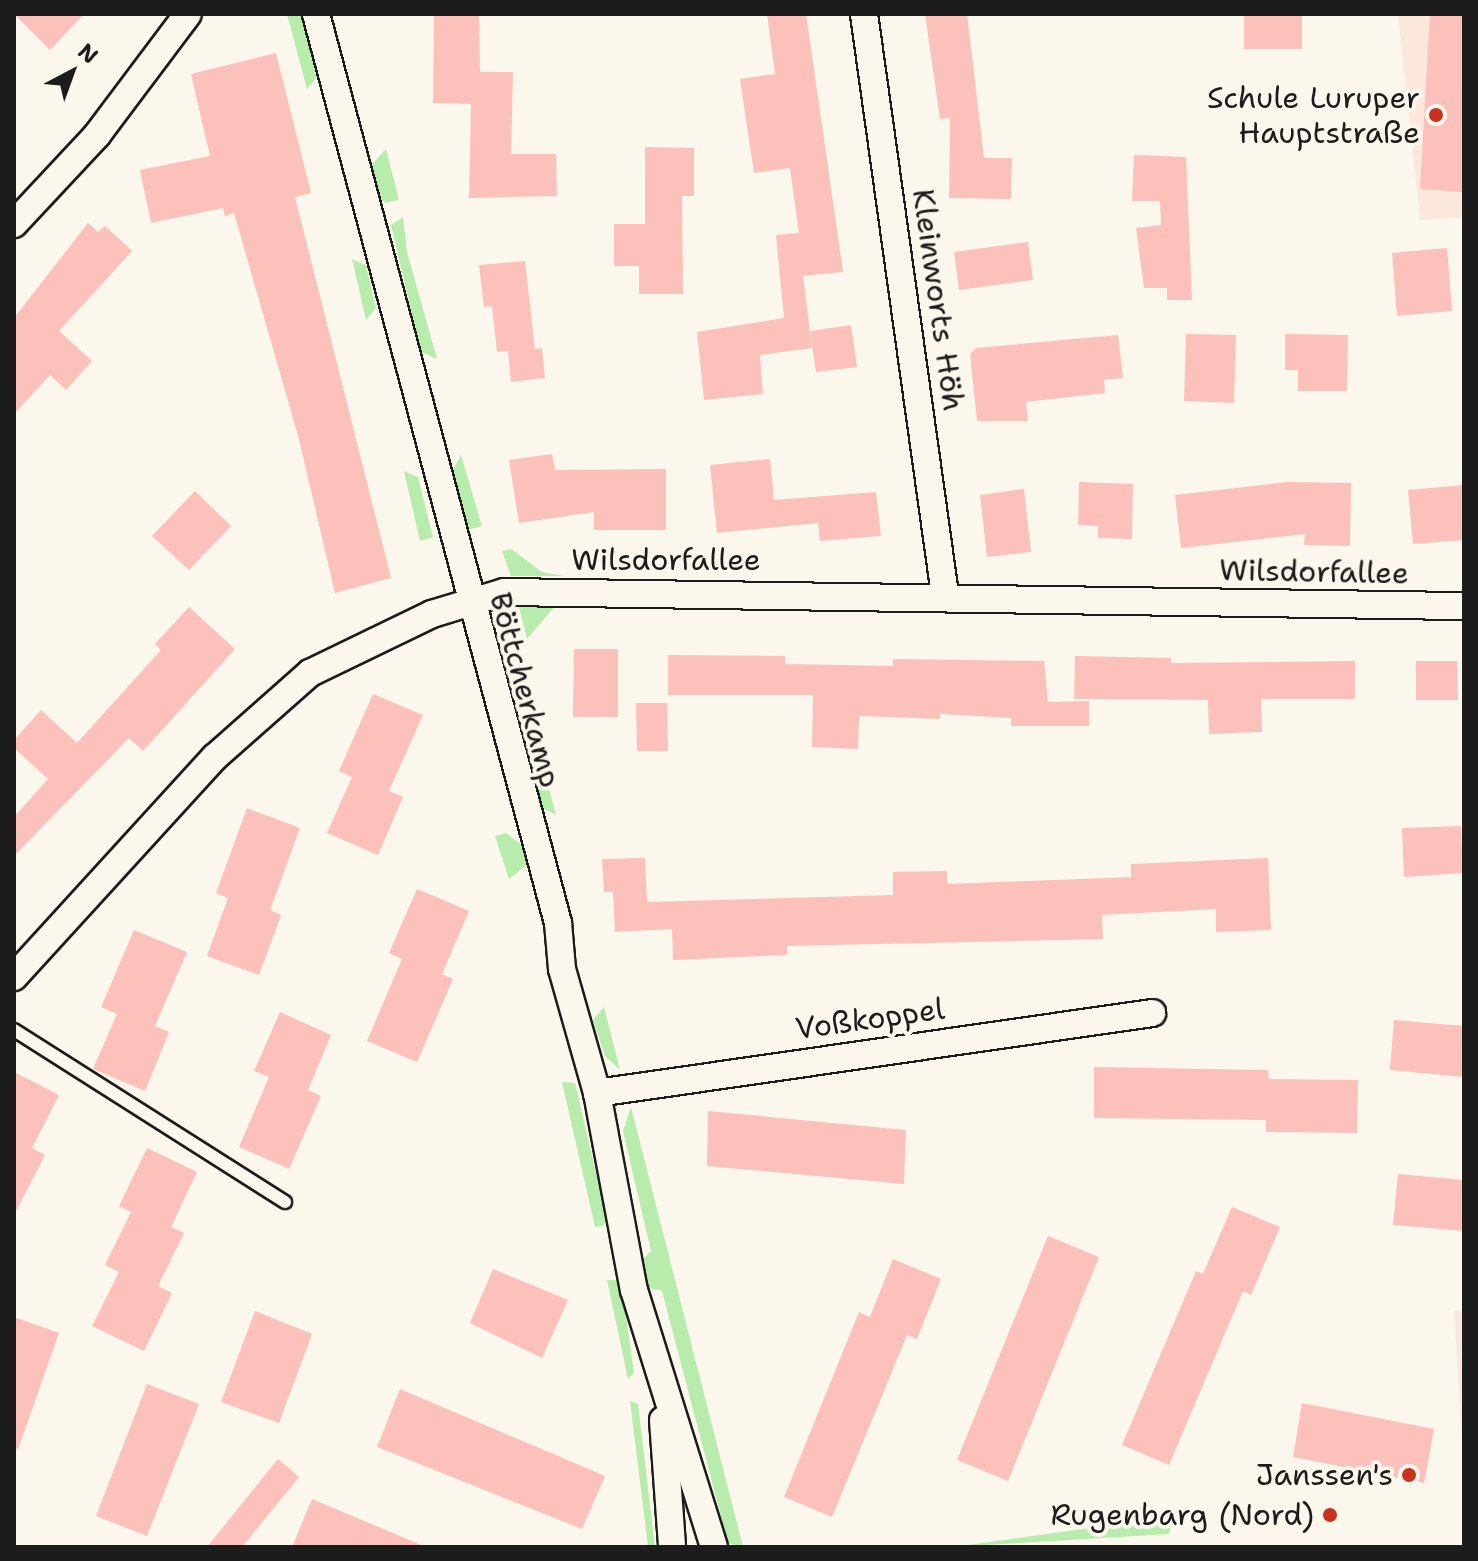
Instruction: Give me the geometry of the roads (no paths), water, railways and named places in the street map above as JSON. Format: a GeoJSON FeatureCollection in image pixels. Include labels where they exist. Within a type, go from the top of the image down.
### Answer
{"type":"FeatureCollection","features":[{"type":"Feature","properties":{"kind":"street"},"geometry":{"type":"LineString","coordinates":[[14,224],[97,135],[188,14]]}},
{"type":"Feature","properties":{"kind":"street","name":"Böttcherkamp"},"geometry":{"type":"LineString","coordinates":[[316,14],[468,602],[558,923],[562,969],[597,1093],[634,1290],[660,1385],[714,1547]]}},
{"type":"Feature","properties":{"kind":"street","name":"Kleinworts Höh"},"geometry":{"type":"LineString","coordinates":[[864,14],[945,595]]}},
{"type":"Feature","properties":{"kind":"street","name":"Wilsdorfallee"},"geometry":{"type":"LineString","coordinates":[[14,977],[260,714],[310,673],[468,602],[504,592],[579,590],[945,595],[1464,606]]}},
{"type":"Feature","properties":{"kind":"street","name":"Voßkoppel"},"geometry":{"type":"LineString","coordinates":[[597,1093],[1152,1013]]}},
{"type":"Feature","properties":{"kind":"street","name":"Böttcherkamp"},"geometry":{"type":"LineString","coordinates":[[660,1385],[672,1547]]}},
{"type":"Feature","properties":{"kind":"lane"},"geometry":{"type":"LineString","coordinates":[[14,1030],[285,1202]]}},
{"type":"Feature","properties":{"kind":"place","name":"Schule Luruper Hauptstraße"},"geometry":{"type":"Point","coordinates":[1436,115]}},
{"type":"Feature","properties":{"kind":"place","name":"Janssen's"},"geometry":{"type":"Point","coordinates":[1409,1475]}},
{"type":"Feature","properties":{"kind":"place","name":"Rugenbarg (Nord)"},"geometry":{"type":"Point","coordinates":[1330,1515]}}]}
